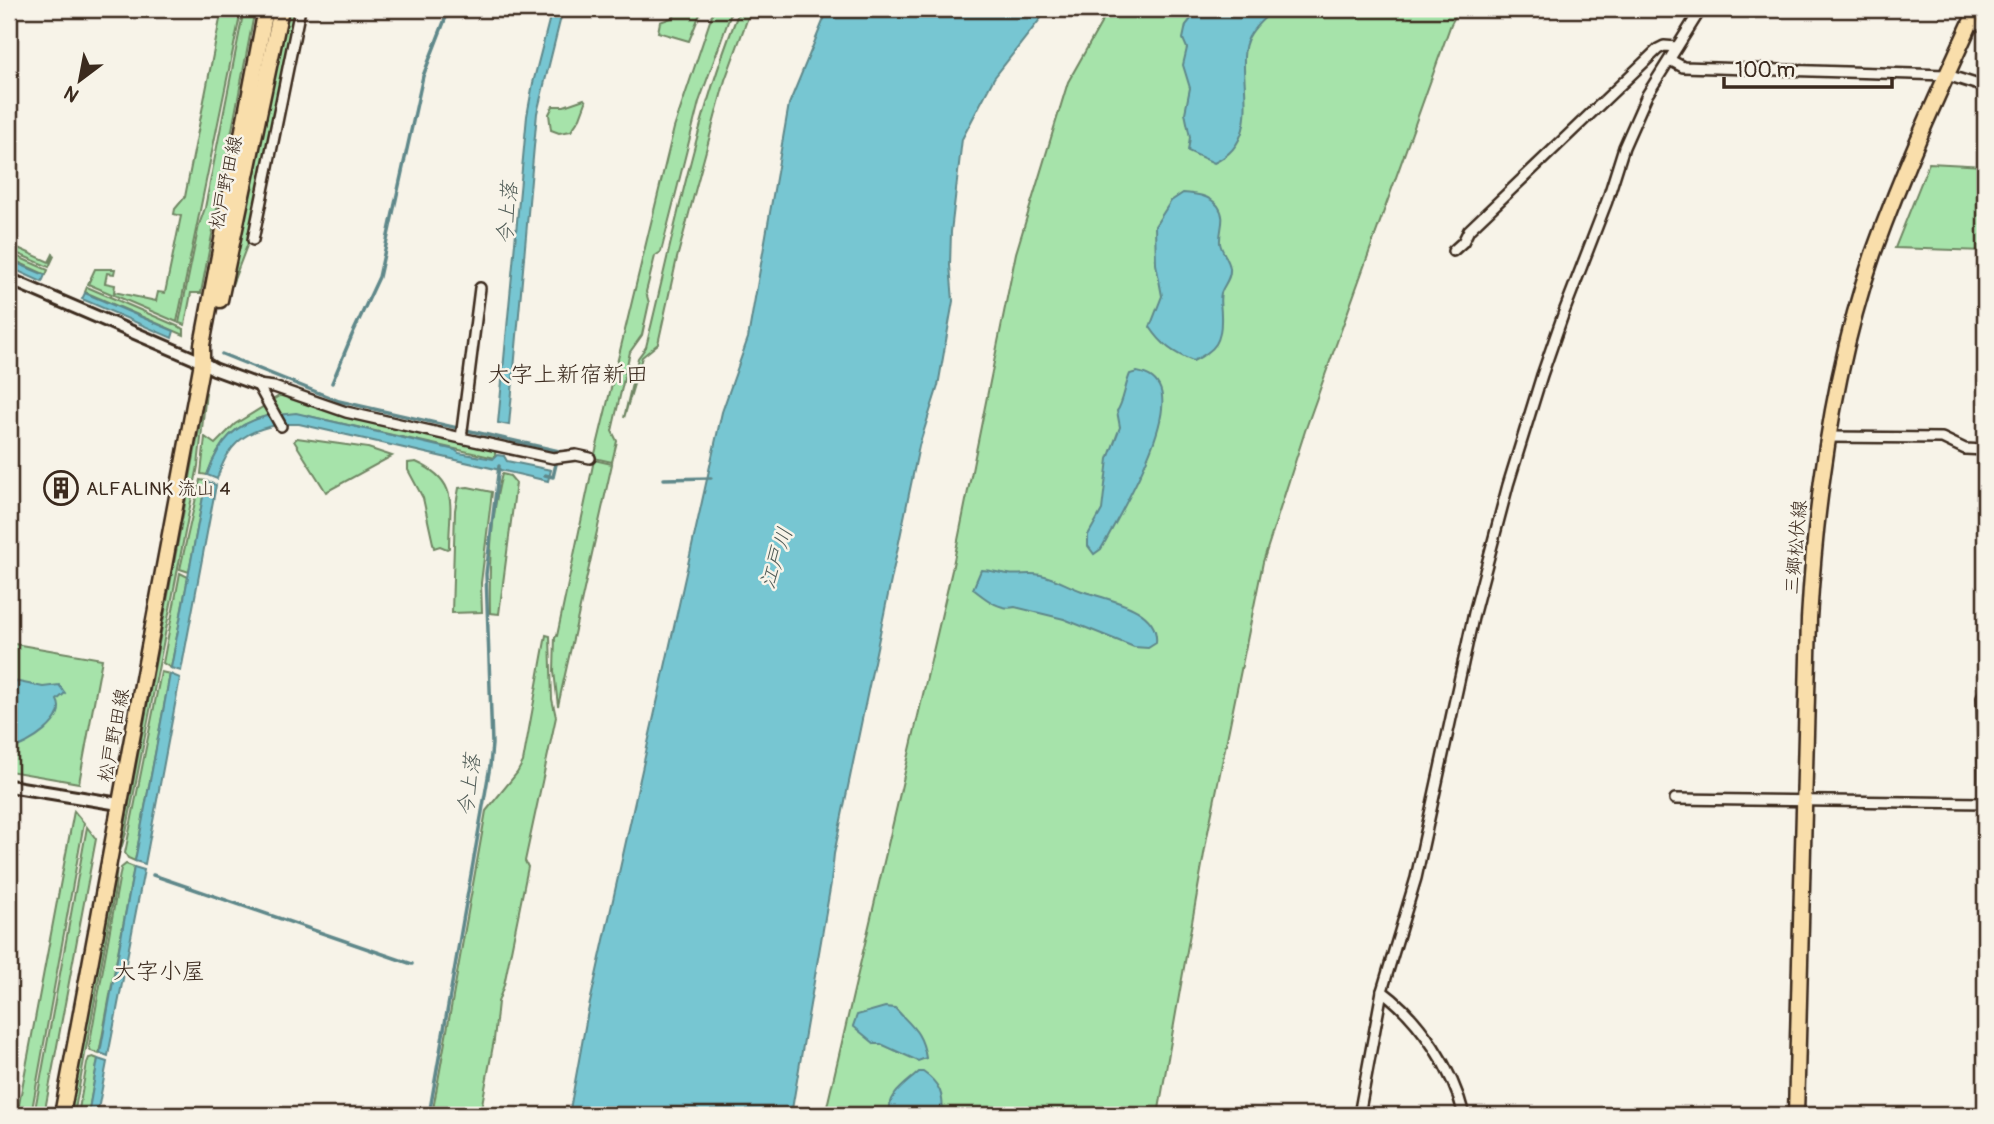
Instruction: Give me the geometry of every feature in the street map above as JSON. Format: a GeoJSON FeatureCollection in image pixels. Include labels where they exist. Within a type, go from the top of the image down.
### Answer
{"type":"FeatureCollection","features":[{"type":"Feature","properties":{"kind":"main road","name":"松戸野田線"},"geometry":{"type":"LineString","coordinates":[[62,1115],[266,9]]}},
{"type":"Feature","properties":{"kind":"main road","name":"松戸野田線"},"geometry":{"type":"LineString","coordinates":[[202,362],[210,347],[281,9]]}},
{"type":"Feature","properties":{"kind":"main road","name":"三郷松伏線"},"geometry":{"type":"LineString","coordinates":[[1796,1115],[1813,551],[1828,437],[1844,358],[1873,256],[1907,164],[1947,75],[1978,19]]}},
{"type":"Feature","properties":{"kind":"street"},"geometry":{"type":"LineString","coordinates":[[253,240],[300,9]]}},
{"type":"Feature","properties":{"kind":"street"},"geometry":{"type":"LineString","coordinates":[[1359,1115],[1382,991],[1416,878],[1449,722],[1487,563],[1542,375],[1625,147],[1647,95],[1701,9]]}},
{"type":"Feature","properties":{"kind":"street"},"geometry":{"type":"LineString","coordinates":[[1453,250],[1463,242],[1469,230],[1658,49],[1664,46],[1677,47]]}},
{"type":"Feature","properties":{"kind":"street"},"geometry":{"type":"LineString","coordinates":[[1670,60],[1683,66],[1947,75],[1985,87]]}},
{"type":"Feature","properties":{"kind":"street"},"geometry":{"type":"LineString","coordinates":[[9,279],[214,369],[258,385],[274,387],[346,412],[463,432],[557,458],[576,455],[590,458]]}},
{"type":"Feature","properties":{"kind":"street"},"geometry":{"type":"LineString","coordinates":[[463,432],[480,288]]}},
{"type":"Feature","properties":{"kind":"street"},"geometry":{"type":"LineString","coordinates":[[258,385],[281,426]]}},
{"type":"Feature","properties":{"kind":"street"},"geometry":{"type":"LineString","coordinates":[[1828,437],[1942,438],[1965,449],[1985,450]]}},
{"type":"Feature","properties":{"kind":"street"},"geometry":{"type":"LineString","coordinates":[[1675,799],[1985,804],[1982,697],[1985,692]]}},
{"type":"Feature","properties":{"kind":"street"},"geometry":{"type":"LineString","coordinates":[[9,786],[119,804]]}},
{"type":"Feature","properties":{"kind":"street"},"geometry":{"type":"LineString","coordinates":[[1382,991],[1411,1016],[1437,1054],[1456,1085],[1464,1115]]}},
{"type":"Feature","properties":{"kind":"street"},"geometry":{"type":"LineString","coordinates":[[1981,1115],[1985,1110]]}},
{"type":"Feature","properties":{"kind":"green space"},"geometry":{"type":"Polygon","coordinates":[[[222,9],[241,9],[177,322],[88,284],[95,269],[115,269],[114,274],[107,273],[105,283],[115,285],[114,292],[156,301],[158,292],[165,293],[181,216],[174,214],[175,209],[185,197],[222,9]]]}},
{"type":"Feature","properties":{"kind":"green space"},"geometry":{"type":"Polygon","coordinates":[[[244,9],[255,9],[201,293],[191,293],[185,325],[179,323],[199,225],[205,208],[244,9]]]}},
{"type":"Feature","properties":{"kind":"green space"},"geometry":{"type":"Polygon","coordinates":[[[288,9],[296,9],[248,243],[228,295],[226,294],[288,9]]]}},
{"type":"Feature","properties":{"kind":"green space"},"geometry":{"type":"Polygon","coordinates":[[[677,9],[702,9],[689,41],[658,32],[660,22],[674,17],[677,9]]]}},
{"type":"Feature","properties":{"kind":"green space"},"geometry":{"type":"Polygon","coordinates":[[[714,9],[729,9],[730,16],[699,102],[661,252],[655,256],[646,292],[649,303],[642,335],[630,352],[612,431],[617,441],[612,462],[594,458],[674,128],[714,9]]]}},
{"type":"Feature","properties":{"kind":"green space"},"geometry":{"type":"Polygon","coordinates":[[[740,9],[751,9],[725,80],[677,258],[658,344],[642,357],[624,418],[638,358],[646,347],[698,133],[740,9]]]}},
{"type":"Feature","properties":{"kind":"green space"},"geometry":{"type":"Polygon","coordinates":[[[1109,9],[1459,9],[1451,24],[1305,431],[1263,562],[1207,837],[1158,1115],[825,1115],[952,570],[1016,253],[1068,82],[1109,9]]]}},
{"type":"Feature","properties":{"kind":"green space"},"geometry":{"type":"Polygon","coordinates":[[[584,99],[586,102],[580,118],[571,131],[559,133],[551,130],[549,114],[553,106],[564,106],[584,99]]]}},
{"type":"Feature","properties":{"kind":"green space"},"geometry":{"type":"Polygon","coordinates":[[[1929,163],[1985,166],[1985,251],[1895,248],[1929,163]]]}},
{"type":"Feature","properties":{"kind":"green space"},"geometry":{"type":"Polygon","coordinates":[[[9,244],[49,262],[53,254],[54,256],[49,267],[9,250],[9,244]]]}},
{"type":"Feature","properties":{"kind":"green space"},"geometry":{"type":"Polygon","coordinates":[[[9,253],[48,270],[46,275],[9,258],[9,253]]]}},
{"type":"Feature","properties":{"kind":"green space"},"geometry":{"type":"Polygon","coordinates":[[[87,287],[184,329],[184,335],[85,292],[87,287]]]}},
{"type":"Feature","properties":{"kind":"green space"},"geometry":{"type":"Polygon","coordinates":[[[206,392],[198,466],[126,833],[120,852],[206,392]]]}},
{"type":"Feature","properties":{"kind":"green space"},"geometry":{"type":"Polygon","coordinates":[[[284,393],[499,449],[499,452],[495,452],[495,458],[304,415],[277,415],[271,401],[284,393]]]}},
{"type":"Feature","properties":{"kind":"green space"},"geometry":{"type":"Polygon","coordinates":[[[266,405],[271,415],[247,423],[230,435],[217,452],[207,475],[201,474],[205,437],[215,444],[235,424],[266,405]]]}},
{"type":"Feature","properties":{"kind":"green space"},"geometry":{"type":"Polygon","coordinates":[[[297,438],[368,448],[392,456],[326,492],[294,441],[297,438]]]}},
{"type":"Feature","properties":{"kind":"green space"},"geometry":{"type":"Polygon","coordinates":[[[594,460],[612,464],[558,706],[554,671],[555,637],[594,460]]]}},
{"type":"Feature","properties":{"kind":"green space"},"geometry":{"type":"Polygon","coordinates":[[[416,462],[440,478],[446,487],[450,508],[447,549],[440,546],[434,548],[423,498],[408,470],[408,463],[416,462]]]}},
{"type":"Feature","properties":{"kind":"green space"},"geometry":{"type":"Polygon","coordinates":[[[502,474],[510,476],[516,483],[499,614],[490,613],[490,578],[491,543],[502,474]]]}},
{"type":"Feature","properties":{"kind":"green space"},"geometry":{"type":"Polygon","coordinates":[[[200,480],[206,481],[189,572],[180,569],[200,480]]]}},
{"type":"Feature","properties":{"kind":"green space"},"geometry":{"type":"Polygon","coordinates":[[[459,488],[492,492],[481,583],[482,612],[452,613],[455,510],[459,488]]]}},
{"type":"Feature","properties":{"kind":"green space"},"geometry":{"type":"Polygon","coordinates":[[[180,573],[188,577],[171,668],[163,663],[180,573]]]}},
{"type":"Feature","properties":{"kind":"green space"},"geometry":{"type":"Polygon","coordinates":[[[546,635],[550,636],[552,699],[556,717],[525,861],[528,867],[504,985],[498,1002],[480,1115],[432,1115],[486,811],[523,762],[546,635]]]}},
{"type":"Feature","properties":{"kind":"green space"},"geometry":{"type":"Polygon","coordinates":[[[9,643],[102,659],[79,783],[9,771],[9,643]]]}},
{"type":"Feature","properties":{"kind":"green space"},"geometry":{"type":"Polygon","coordinates":[[[161,672],[170,674],[135,861],[125,853],[161,672]]]}},
{"type":"Feature","properties":{"kind":"green space"},"geometry":{"type":"Polygon","coordinates":[[[74,811],[84,823],[31,1115],[17,1115],[74,811]]]}},
{"type":"Feature","properties":{"kind":"green space"},"geometry":{"type":"Polygon","coordinates":[[[87,827],[96,839],[44,1115],[34,1115],[87,827]]]}},
{"type":"Feature","properties":{"kind":"green space"},"geometry":{"type":"Polygon","coordinates":[[[126,864],[134,867],[99,1054],[91,1051],[89,1047],[121,868],[126,864]]]}},
{"type":"Feature","properties":{"kind":"green space"},"geometry":{"type":"Polygon","coordinates":[[[117,865],[115,890],[74,1115],[69,1115],[117,865]]]}},
{"type":"Feature","properties":{"kind":"green space"},"geometry":{"type":"Polygon","coordinates":[[[89,1058],[98,1059],[88,1115],[78,1115],[87,1063],[89,1058]]]}},
{"type":"Feature","properties":{"kind":"water"},"geometry":{"type":"Polygon","coordinates":[[[552,9],[563,9],[537,113],[509,425],[498,423],[527,116],[552,9]]]}},
{"type":"Feature","properties":{"kind":"water","name":"江戸川"},"geometry":{"type":"Polygon","coordinates":[[[828,9],[1048,9],[994,78],[962,139],[951,232],[953,301],[938,386],[919,446],[834,854],[791,1115],[569,1115],[587,1016],[722,412],[748,338],[789,104],[828,9]]]}},
{"type":"Feature","properties":{"kind":"water"},"geometry":{"type":"Polygon","coordinates":[[[1199,9],[1275,9],[1255,27],[1246,44],[1245,109],[1241,134],[1227,155],[1214,163],[1188,151],[1190,137],[1185,113],[1190,88],[1183,65],[1187,48],[1183,39],[1186,25],[1199,9]]]}},
{"type":"Feature","properties":{"kind":"water"},"geometry":{"type":"Polygon","coordinates":[[[1183,193],[1206,197],[1218,206],[1222,219],[1220,243],[1230,268],[1220,296],[1219,339],[1212,349],[1193,361],[1168,348],[1150,327],[1162,296],[1156,264],[1155,226],[1171,201],[1183,193]]]}},
{"type":"Feature","properties":{"kind":"water"},"geometry":{"type":"Polygon","coordinates":[[[9,260],[45,275],[42,282],[9,267],[9,260]]]}},
{"type":"Feature","properties":{"kind":"water"},"geometry":{"type":"Polygon","coordinates":[[[85,293],[174,331],[172,338],[82,299],[85,293]]]}},
{"type":"Feature","properties":{"kind":"water"},"geometry":{"type":"Polygon","coordinates":[[[1137,372],[1150,376],[1159,386],[1162,401],[1160,421],[1132,493],[1101,549],[1094,554],[1088,546],[1088,535],[1102,510],[1108,459],[1120,427],[1117,411],[1130,374],[1137,372]]]}},
{"type":"Feature","properties":{"kind":"water"},"geometry":{"type":"Polygon","coordinates":[[[296,413],[459,453],[493,459],[497,455],[504,456],[507,461],[551,470],[548,481],[299,424],[283,424],[277,415],[296,413]]]}},
{"type":"Feature","properties":{"kind":"water"},"geometry":{"type":"Polygon","coordinates":[[[271,415],[277,425],[255,431],[238,442],[226,457],[217,479],[207,475],[217,452],[230,435],[247,423],[271,415]]]}},
{"type":"Feature","properties":{"kind":"water"},"geometry":{"type":"Polygon","coordinates":[[[206,481],[216,485],[181,671],[171,668],[206,481]]]}},
{"type":"Feature","properties":{"kind":"water"},"geometry":{"type":"Polygon","coordinates":[[[981,570],[1041,575],[1129,606],[1149,621],[1155,631],[1156,643],[1148,648],[1134,647],[1064,619],[998,605],[973,589],[981,570]]]}},
{"type":"Feature","properties":{"kind":"water"},"geometry":{"type":"Polygon","coordinates":[[[170,674],[180,678],[145,864],[135,861],[170,674]]]}},
{"type":"Feature","properties":{"kind":"water"},"geometry":{"type":"Polygon","coordinates":[[[9,680],[43,687],[59,685],[65,693],[57,700],[59,708],[52,724],[26,743],[10,749],[9,680]]]}},
{"type":"Feature","properties":{"kind":"water"},"geometry":{"type":"Polygon","coordinates":[[[134,867],[144,870],[108,1056],[100,1053],[134,867]]]}},
{"type":"Feature","properties":{"kind":"water"},"geometry":{"type":"Polygon","coordinates":[[[885,1007],[895,1008],[915,1030],[922,1041],[926,1058],[918,1061],[881,1044],[875,1044],[853,1026],[857,1015],[885,1007]]]}},
{"type":"Feature","properties":{"kind":"water"},"geometry":{"type":"Polygon","coordinates":[[[98,1059],[107,1062],[97,1115],[88,1115],[98,1059]]]}},
{"type":"Feature","properties":{"kind":"water"},"geometry":{"type":"Polygon","coordinates":[[[919,1072],[929,1076],[937,1086],[943,1115],[890,1115],[894,1096],[919,1072]]]}},
{"type":"Feature","properties":{"kind":"waterway"},"geometry":{"type":"LineString","coordinates":[[332,383],[379,277],[423,76],[449,9]]}},
{"type":"Feature","properties":{"kind":"waterway"},"geometry":{"type":"LineString","coordinates":[[222,354],[339,401],[559,451],[553,477],[545,475]]}},
{"type":"Feature","properties":{"kind":"waterway","name":"今上落"},"geometry":{"type":"LineString","coordinates":[[429,1115],[490,766],[492,744],[486,574],[499,466]]}},
{"type":"Feature","properties":{"kind":"waterway"},"geometry":{"type":"LineString","coordinates":[[664,479],[711,478]]}},
{"type":"Feature","properties":{"kind":"waterway"},"geometry":{"type":"LineString","coordinates":[[153,875],[412,964]]}},
{"type":"Feature","properties":{"kind":"place","name":"ALFALINK 流山 4"},"geometry":{"type":"Point","coordinates":[61,488]}},
{"type":"Feature","properties":{"kind":"district","name":"大字上新宿新田"},"geometry":{"type":"Point","coordinates":[568,374]}},
{"type":"Feature","properties":{"kind":"district","name":"大字小屋"},"geometry":{"type":"Point","coordinates":[159,971]}}]}
